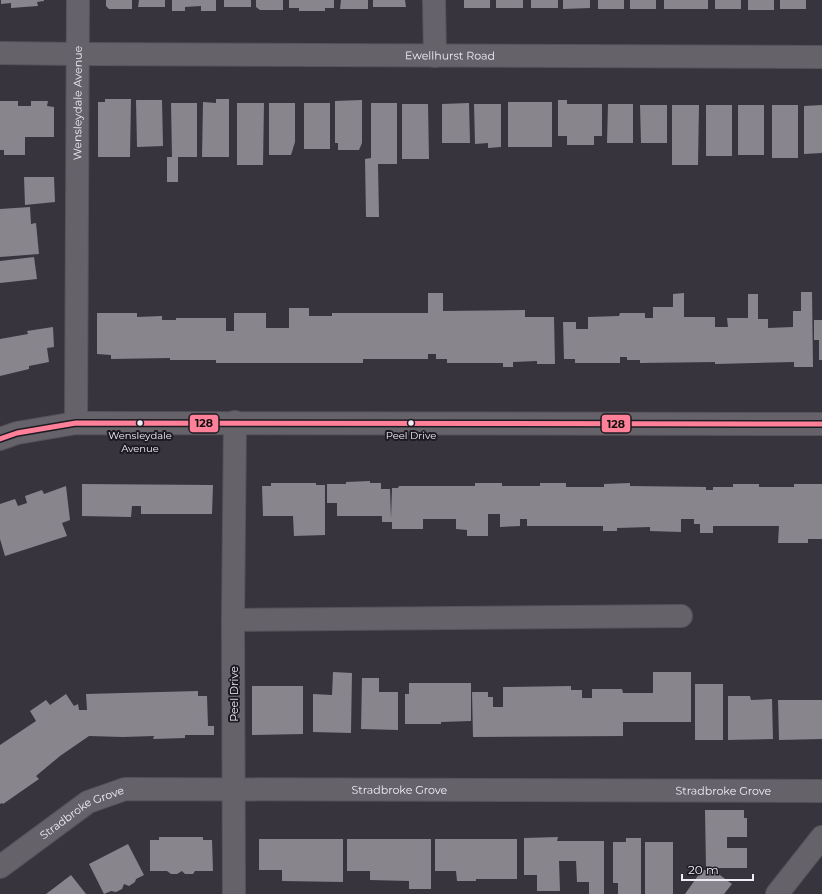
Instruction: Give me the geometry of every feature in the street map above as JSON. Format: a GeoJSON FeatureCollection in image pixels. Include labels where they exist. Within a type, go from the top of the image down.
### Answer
{"type":"FeatureCollection","features":[{"type":"Feature","properties":{"kind":"street","name":"Wensleydale Avenue"},"geometry":{"type":"LineString","coordinates":[[76,422],[78,0]]}},
{"type":"Feature","properties":{"kind":"street"},"geometry":{"type":"LineString","coordinates":[[434,0],[435,56]]}},
{"type":"Feature","properties":{"kind":"street","name":"Ewellhurst Road"},"geometry":{"type":"LineString","coordinates":[[0,53],[822,57]]}},
{"type":"Feature","properties":{"kind":"street"},"geometry":{"type":"LineString","coordinates":[[0,439],[17,433],[76,422],[822,424]]}},
{"type":"Feature","properties":{"kind":"street","name":"Peel Drive"},"geometry":{"type":"LineString","coordinates":[[234,894],[233,620],[235,422]]}},
{"type":"Feature","properties":{"kind":"street"},"geometry":{"type":"LineString","coordinates":[[233,620],[681,616]]}},
{"type":"Feature","properties":{"kind":"street","name":"Stradbroke Grove"},"geometry":{"type":"LineString","coordinates":[[0,867],[88,802],[124,788],[822,791]]}},
{"type":"Feature","properties":{"kind":"street"},"geometry":{"type":"LineString","coordinates":[[777,894],[822,838]]}},
{"type":"Feature","properties":{"kind":"building"},"geometry":{"type":"Polygon","coordinates":[[[1,0],[44,1],[37,2],[38,6],[11,8],[11,3],[1,4],[1,0]]]}},
{"type":"Feature","properties":{"kind":"building"},"geometry":{"type":"Polygon","coordinates":[[[106,0],[132,0],[132,9],[109,9],[106,6],[106,0]]]}},
{"type":"Feature","properties":{"kind":"building"},"geometry":{"type":"Polygon","coordinates":[[[139,0],[165,0],[165,7],[138,7],[139,0]]]}},
{"type":"Feature","properties":{"kind":"building"},"geometry":{"type":"Polygon","coordinates":[[[172,0],[216,0],[216,11],[201,11],[201,6],[185,7],[185,11],[172,11],[172,0]]]}},
{"type":"Feature","properties":{"kind":"building"},"geometry":{"type":"Polygon","coordinates":[[[224,0],[251,0],[251,7],[224,7],[224,0]]]}},
{"type":"Feature","properties":{"kind":"building"},"geometry":{"type":"Polygon","coordinates":[[[256,0],[283,0],[283,10],[260,10],[256,7],[256,0]]]}},
{"type":"Feature","properties":{"kind":"building"},"geometry":{"type":"Polygon","coordinates":[[[289,0],[334,0],[334,8],[325,8],[325,11],[299,11],[299,8],[289,8],[289,0]]]}},
{"type":"Feature","properties":{"kind":"building"},"geometry":{"type":"Polygon","coordinates":[[[341,0],[368,0],[368,9],[340,9],[341,0]]]}},
{"type":"Feature","properties":{"kind":"building"},"geometry":{"type":"Polygon","coordinates":[[[373,0],[405,0],[406,7],[373,7],[373,0]]]}},
{"type":"Feature","properties":{"kind":"building"},"geometry":{"type":"Polygon","coordinates":[[[464,0],[490,0],[490,8],[464,8],[464,0]]]}},
{"type":"Feature","properties":{"kind":"building"},"geometry":{"type":"Polygon","coordinates":[[[496,0],[523,0],[523,8],[496,8],[496,0]]]}},
{"type":"Feature","properties":{"kind":"building"},"geometry":{"type":"Polygon","coordinates":[[[531,0],[558,0],[558,8],[531,8],[531,0]]]}},
{"type":"Feature","properties":{"kind":"building"},"geometry":{"type":"Polygon","coordinates":[[[563,0],[590,0],[590,8],[563,9],[563,0]]]}},
{"type":"Feature","properties":{"kind":"building"},"geometry":{"type":"Polygon","coordinates":[[[598,0],[624,0],[624,9],[598,9],[598,0]]]}},
{"type":"Feature","properties":{"kind":"building"},"geometry":{"type":"Polygon","coordinates":[[[630,0],[656,0],[656,9],[630,9],[630,0]]]}},
{"type":"Feature","properties":{"kind":"building"},"geometry":{"type":"Polygon","coordinates":[[[664,0],[708,0],[708,9],[664,9],[664,0]]]}},
{"type":"Feature","properties":{"kind":"building"},"geometry":{"type":"Polygon","coordinates":[[[715,0],[741,0],[741,9],[715,9],[715,0]]]}},
{"type":"Feature","properties":{"kind":"building"},"geometry":{"type":"Polygon","coordinates":[[[748,0],[774,0],[774,10],[748,10],[748,0]]]}},
{"type":"Feature","properties":{"kind":"building"},"geometry":{"type":"Polygon","coordinates":[[[780,0],[806,0],[806,9],[780,9],[780,0]]]}},
{"type":"Feature","properties":{"kind":"building"},"geometry":{"type":"Polygon","coordinates":[[[105,99],[131,99],[130,157],[98,157],[98,102],[105,102],[105,99]]]}},
{"type":"Feature","properties":{"kind":"building"},"geometry":{"type":"Polygon","coordinates":[[[216,99],[229,99],[229,157],[202,157],[203,102],[216,103],[216,99]]]}},
{"type":"Feature","properties":{"kind":"building"},"geometry":{"type":"Polygon","coordinates":[[[136,100],[162,100],[163,146],[137,147],[136,100]]]}},
{"type":"Feature","properties":{"kind":"building"},"geometry":{"type":"Polygon","coordinates":[[[362,100],[362,143],[359,150],[338,150],[338,143],[335,143],[335,101],[362,100]]]}},
{"type":"Feature","properties":{"kind":"building"},"geometry":{"type":"Polygon","coordinates":[[[558,100],[567,100],[567,104],[602,104],[602,136],[594,136],[594,145],[567,145],[567,136],[558,136],[558,100]]]}},
{"type":"Feature","properties":{"kind":"building"},"geometry":{"type":"Polygon","coordinates":[[[0,101],[18,101],[18,106],[31,106],[31,101],[48,101],[47,106],[54,107],[54,137],[25,137],[25,155],[4,155],[4,150],[0,150],[0,101]]]}},
{"type":"Feature","properties":{"kind":"building"},"geometry":{"type":"Polygon","coordinates":[[[508,102],[552,102],[552,147],[508,147],[508,102]]]}},
{"type":"Feature","properties":{"kind":"building"},"geometry":{"type":"Polygon","coordinates":[[[171,103],[197,103],[197,157],[178,157],[178,182],[167,182],[167,157],[172,157],[171,103]]]}},
{"type":"Feature","properties":{"kind":"building"},"geometry":{"type":"Polygon","coordinates":[[[237,103],[264,103],[263,165],[237,165],[237,103]]]}},
{"type":"Feature","properties":{"kind":"building"},"geometry":{"type":"Polygon","coordinates":[[[269,103],[295,103],[295,142],[291,155],[269,155],[269,103]]]}},
{"type":"Feature","properties":{"kind":"building"},"geometry":{"type":"Polygon","coordinates":[[[304,103],[330,103],[330,149],[304,149],[304,103]]]}},
{"type":"Feature","properties":{"kind":"building"},"geometry":{"type":"Polygon","coordinates":[[[371,103],[397,103],[397,164],[378,164],[379,217],[366,217],[365,159],[371,158],[371,103]]]}},
{"type":"Feature","properties":{"kind":"building"},"geometry":{"type":"Polygon","coordinates":[[[469,103],[470,143],[442,143],[442,104],[469,103]]]}},
{"type":"Feature","properties":{"kind":"building"},"geometry":{"type":"Polygon","coordinates":[[[402,104],[428,104],[429,159],[402,159],[402,104]]]}},
{"type":"Feature","properties":{"kind":"building"},"geometry":{"type":"Polygon","coordinates":[[[474,104],[501,104],[501,147],[488,148],[488,143],[475,144],[474,104]]]}},
{"type":"Feature","properties":{"kind":"building"},"geometry":{"type":"Polygon","coordinates":[[[608,104],[633,104],[633,143],[607,143],[608,104]]]}},
{"type":"Feature","properties":{"kind":"building"},"geometry":{"type":"Polygon","coordinates":[[[640,105],[667,105],[667,143],[641,143],[640,105]]]}},
{"type":"Feature","properties":{"kind":"building"},"geometry":{"type":"Polygon","coordinates":[[[672,105],[699,105],[698,165],[672,165],[672,105]]]}},
{"type":"Feature","properties":{"kind":"building"},"geometry":{"type":"Polygon","coordinates":[[[706,105],[732,105],[732,156],[706,156],[706,105]]]}},
{"type":"Feature","properties":{"kind":"building"},"geometry":{"type":"Polygon","coordinates":[[[738,105],[764,105],[764,155],[738,155],[738,105]]]}},
{"type":"Feature","properties":{"kind":"building"},"geometry":{"type":"Polygon","coordinates":[[[772,105],[798,105],[798,158],[772,158],[772,105]]]}},
{"type":"Feature","properties":{"kind":"building"},"geometry":{"type":"Polygon","coordinates":[[[822,105],[822,153],[804,154],[804,106],[822,105]]]}},
{"type":"Feature","properties":{"kind":"building"},"geometry":{"type":"Polygon","coordinates":[[[24,177],[54,177],[55,202],[25,205],[24,177]]]}},
{"type":"Feature","properties":{"kind":"building"},"geometry":{"type":"Polygon","coordinates":[[[30,207],[31,224],[36,223],[39,254],[0,257],[0,209],[30,207]]]}},
{"type":"Feature","properties":{"kind":"building"},"geometry":{"type":"Polygon","coordinates":[[[34,257],[37,279],[0,283],[0,261],[34,257]]]}},
{"type":"Feature","properties":{"kind":"building"},"geometry":{"type":"Polygon","coordinates":[[[801,292],[812,292],[813,367],[794,367],[794,362],[715,364],[715,362],[640,363],[640,360],[627,360],[627,357],[620,357],[620,363],[575,363],[575,359],[564,359],[563,322],[576,322],[576,329],[588,329],[588,317],[619,316],[620,313],[645,313],[645,318],[653,318],[653,307],[673,307],[673,294],[684,293],[684,317],[715,317],[715,327],[728,327],[727,318],[748,318],[748,294],[758,294],[758,319],[768,319],[768,328],[793,327],[793,311],[801,311],[801,292]]]}},
{"type":"Feature","properties":{"kind":"building"},"geometry":{"type":"Polygon","coordinates":[[[428,293],[443,293],[443,311],[525,310],[525,317],[554,317],[555,364],[537,364],[537,361],[513,362],[513,367],[503,367],[503,363],[447,363],[447,359],[436,359],[436,354],[428,354],[428,359],[363,359],[363,363],[216,363],[216,360],[170,360],[170,358],[111,359],[111,355],[97,354],[97,313],[137,313],[137,317],[162,316],[162,320],[176,320],[176,318],[226,318],[226,331],[234,331],[234,313],[266,313],[266,328],[289,328],[289,308],[309,308],[309,316],[332,316],[332,313],[428,313],[428,293]]]}},
{"type":"Feature","properties":{"kind":"building"},"geometry":{"type":"Polygon","coordinates":[[[814,320],[822,320],[822,360],[819,360],[819,340],[814,340],[814,320]]]}},
{"type":"Feature","properties":{"kind":"building"},"geometry":{"type":"Polygon","coordinates":[[[53,327],[54,347],[47,348],[49,362],[29,366],[29,369],[0,376],[0,339],[28,334],[27,331],[53,327]]]}},
{"type":"Feature","properties":{"kind":"building"},"geometry":{"type":"Polygon","coordinates":[[[370,481],[370,483],[381,483],[381,489],[390,489],[391,519],[392,488],[398,488],[399,486],[475,486],[475,483],[502,483],[502,486],[540,486],[540,483],[566,483],[566,487],[604,487],[604,484],[630,483],[630,486],[706,487],[706,490],[713,490],[713,487],[733,487],[733,484],[759,484],[759,487],[794,487],[794,484],[822,484],[822,539],[808,539],[808,543],[778,543],[779,526],[713,526],[713,533],[700,533],[700,524],[694,524],[694,519],[681,519],[681,532],[650,531],[650,527],[617,528],[617,531],[603,531],[603,526],[527,526],[527,519],[520,519],[520,526],[500,527],[500,514],[488,514],[488,536],[467,536],[467,530],[456,529],[456,519],[423,519],[423,529],[392,529],[392,522],[382,522],[382,516],[337,516],[337,503],[327,503],[327,484],[346,484],[346,482],[370,481]]]}},
{"type":"Feature","properties":{"kind":"building"},"geometry":{"type":"Polygon","coordinates":[[[271,483],[316,483],[316,485],[325,485],[325,535],[294,536],[293,516],[263,516],[262,486],[271,486],[271,483]]]}},
{"type":"Feature","properties":{"kind":"building"},"geometry":{"type":"Polygon","coordinates":[[[82,484],[213,485],[212,514],[141,514],[141,506],[132,506],[131,517],[82,516],[82,484]]]}},
{"type":"Feature","properties":{"kind":"building"},"geometry":{"type":"Polygon","coordinates":[[[66,486],[70,520],[62,523],[67,536],[5,556],[0,539],[0,504],[15,499],[18,506],[27,503],[25,496],[42,490],[44,494],[66,486]]]}},
{"type":"Feature","properties":{"kind":"building"},"geometry":{"type":"Polygon","coordinates":[[[333,672],[352,673],[351,733],[313,732],[313,694],[332,695],[333,672]]]}},
{"type":"Feature","properties":{"kind":"building"},"geometry":{"type":"Polygon","coordinates":[[[653,672],[691,672],[691,722],[623,722],[623,736],[473,737],[472,692],[488,692],[488,697],[493,697],[493,707],[503,707],[503,687],[571,686],[571,690],[582,690],[582,698],[592,698],[592,689],[622,689],[623,693],[653,693],[653,672]]]}},
{"type":"Feature","properties":{"kind":"building"},"geometry":{"type":"Polygon","coordinates":[[[362,678],[379,678],[379,692],[398,692],[398,730],[361,729],[362,678]]]}},
{"type":"Feature","properties":{"kind":"building"},"geometry":{"type":"Polygon","coordinates":[[[409,683],[471,683],[471,721],[441,722],[441,724],[405,724],[405,694],[409,694],[409,683]]]}},
{"type":"Feature","properties":{"kind":"building"},"geometry":{"type":"Polygon","coordinates":[[[695,684],[723,684],[723,740],[695,740],[695,684]]]}},
{"type":"Feature","properties":{"kind":"building"},"geometry":{"type":"Polygon","coordinates":[[[252,686],[303,686],[303,734],[252,735],[252,686]]]}},
{"type":"Feature","properties":{"kind":"building"},"geometry":{"type":"Polygon","coordinates":[[[198,691],[198,696],[207,696],[208,726],[214,726],[214,735],[185,735],[185,738],[153,739],[154,736],[89,736],[60,756],[36,776],[39,779],[3,804],[0,804],[0,745],[36,721],[30,711],[46,700],[50,705],[66,694],[74,706],[78,704],[79,710],[87,710],[86,694],[198,691]]]}},
{"type":"Feature","properties":{"kind":"building"},"geometry":{"type":"Polygon","coordinates":[[[728,696],[750,696],[751,700],[772,699],[773,739],[728,740],[728,696]]]}},
{"type":"Feature","properties":{"kind":"building"},"geometry":{"type":"Polygon","coordinates":[[[778,700],[822,700],[822,739],[779,740],[778,700]]]}},
{"type":"Feature","properties":{"kind":"building"},"geometry":{"type":"Polygon","coordinates":[[[705,810],[744,810],[744,818],[747,818],[747,837],[727,837],[727,848],[747,848],[747,868],[706,868],[705,810]]]}},
{"type":"Feature","properties":{"kind":"building"},"geometry":{"type":"Polygon","coordinates":[[[159,837],[203,837],[203,840],[212,840],[213,871],[195,871],[193,874],[185,874],[182,871],[177,874],[171,874],[167,871],[150,871],[150,840],[159,840],[159,837]]]}},
{"type":"Feature","properties":{"kind":"building"},"geometry":{"type":"Polygon","coordinates":[[[558,837],[557,841],[604,841],[604,894],[589,894],[589,882],[577,882],[576,861],[559,861],[560,891],[537,891],[537,875],[524,875],[524,838],[558,837]]]}},
{"type":"Feature","properties":{"kind":"building"},"geometry":{"type":"Polygon","coordinates":[[[626,838],[641,838],[641,894],[618,894],[618,883],[613,883],[613,842],[626,842],[626,838]]]}},
{"type":"Feature","properties":{"kind":"building"},"geometry":{"type":"Polygon","coordinates":[[[259,839],[343,839],[343,882],[282,881],[282,870],[259,870],[259,839]]]}},
{"type":"Feature","properties":{"kind":"building"},"geometry":{"type":"Polygon","coordinates":[[[347,839],[431,839],[431,889],[409,889],[409,881],[370,880],[370,871],[347,871],[347,839]]]}},
{"type":"Feature","properties":{"kind":"building"},"geometry":{"type":"Polygon","coordinates":[[[435,839],[517,839],[517,879],[476,879],[476,881],[457,881],[456,871],[435,871],[435,839]]]}},
{"type":"Feature","properties":{"kind":"building"},"geometry":{"type":"Polygon","coordinates":[[[645,842],[673,842],[673,894],[645,894],[645,842]]]}},
{"type":"Feature","properties":{"kind":"building"},"geometry":{"type":"Polygon","coordinates":[[[128,844],[144,875],[136,879],[135,882],[129,886],[124,884],[122,889],[116,892],[111,891],[104,894],[89,864],[128,844]]]}},
{"type":"Feature","properties":{"kind":"building"},"geometry":{"type":"Polygon","coordinates":[[[702,870],[713,870],[732,884],[724,894],[685,894],[702,870]]]}},
{"type":"Feature","properties":{"kind":"building"},"geometry":{"type":"Polygon","coordinates":[[[71,875],[86,894],[46,894],[54,888],[71,875]]]}},
{"type":"Feature","properties":{"kind":"transit line","name":"128"},"geometry":{"type":"LineString","coordinates":[[0,439],[17,433],[76,423],[822,424]]}},
{"type":"Feature","properties":{"kind":"place","name":"Wensleydale Avenue"},"geometry":{"type":"Point","coordinates":[140,423]}},
{"type":"Feature","properties":{"kind":"place","name":"Peel Drive"},"geometry":{"type":"Point","coordinates":[411,423]}}]}
